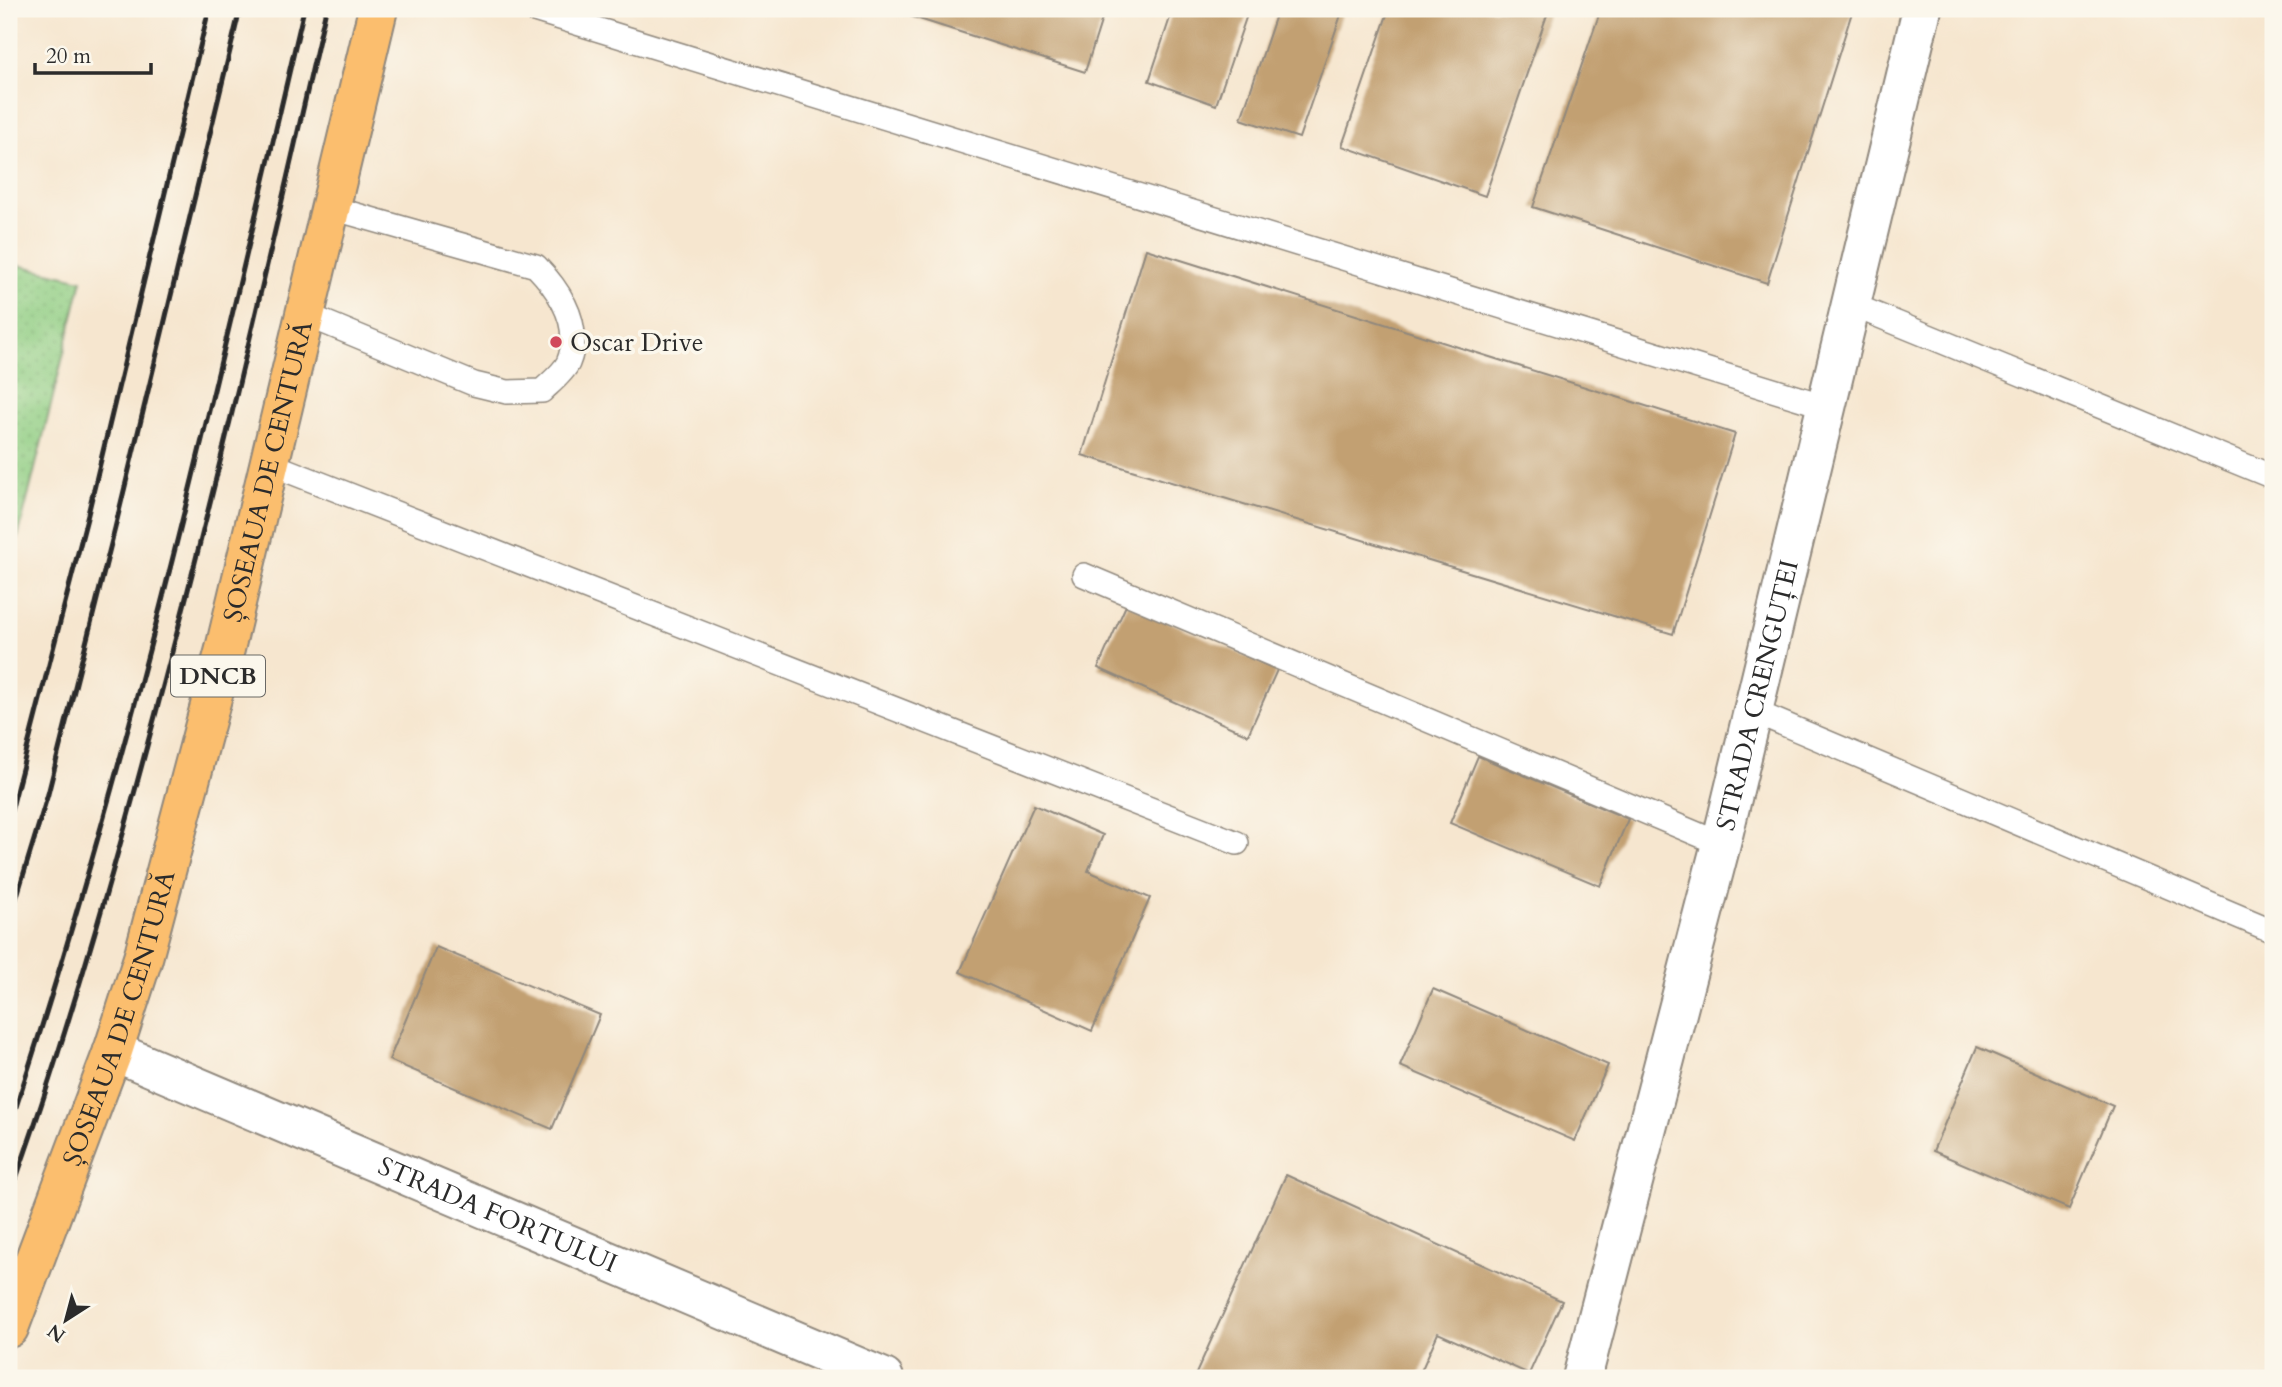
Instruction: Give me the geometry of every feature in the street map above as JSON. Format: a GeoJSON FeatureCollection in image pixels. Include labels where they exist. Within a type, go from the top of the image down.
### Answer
{"type":"FeatureCollection","features":[{"type":"Feature","properties":{"kind":"main road","name":"ȘOSEAUA DE CENTURĂ"},"geometry":{"type":"LineString","coordinates":[[9,1328],[113,1051],[146,946],[225,649],[268,463],[307,316],[378,9]]}},
{"type":"Feature","properties":{"kind":"street","name":"STRADA CRENGUȚEI"},"geometry":{"type":"LineString","coordinates":[[1582,1378],[1721,844],[1922,9]]}},
{"type":"Feature","properties":{"kind":"street","name":"STRADA FORTULUI"},"geometry":{"type":"LineString","coordinates":[[113,1051],[884,1378]]}},
{"type":"Feature","properties":{"kind":"lane"},"geometry":{"type":"LineString","coordinates":[[531,9],[1825,405]]}},
{"type":"Feature","properties":{"kind":"lane"},"geometry":{"type":"LineString","coordinates":[[307,316],[474,384],[507,392],[542,391],[567,365],[574,327],[554,284],[536,266],[332,208]]}},
{"type":"Feature","properties":{"kind":"lane"},"geometry":{"type":"LineString","coordinates":[[1850,304],[2273,477]]}},
{"type":"Feature","properties":{"kind":"lane"},"geometry":{"type":"LineString","coordinates":[[268,463],[1237,843]]}},
{"type":"Feature","properties":{"kind":"lane"},"geometry":{"type":"LineString","coordinates":[[1084,575],[1721,844]]}},
{"type":"Feature","properties":{"kind":"lane"},"geometry":{"type":"LineString","coordinates":[[1753,711],[2273,931]]}},
{"type":"Feature","properties":{"kind":"green space"},"geometry":{"type":"Polygon","coordinates":[[[9,263],[82,280],[9,573],[9,263]]]}},
{"type":"Feature","properties":{"kind":"building"},"geometry":{"type":"Polygon","coordinates":[[[888,9],[1105,9],[1085,72],[888,9]]]}},
{"type":"Feature","properties":{"kind":"building"},"geometry":{"type":"Polygon","coordinates":[[[1173,9],[1249,9],[1216,105],[1149,81],[1173,9]]]}},
{"type":"Feature","properties":{"kind":"building"},"geometry":{"type":"Polygon","coordinates":[[[1278,9],[1343,9],[1299,138],[1241,119],[1278,9]]]}},
{"type":"Feature","properties":{"kind":"building"},"geometry":{"type":"Polygon","coordinates":[[[1389,9],[1549,9],[1485,196],[1342,146],[1389,9]]]}},
{"type":"Feature","properties":{"kind":"building"},"geometry":{"type":"Polygon","coordinates":[[[1601,9],[1853,9],[1767,283],[1533,207],[1601,9]]]}},
{"type":"Feature","properties":{"kind":"building"},"geometry":{"type":"Polygon","coordinates":[[[1146,249],[1735,434],[1673,634],[1082,455],[1146,249]]]}},
{"type":"Feature","properties":{"kind":"building"},"geometry":{"type":"Polygon","coordinates":[[[1127,603],[1277,670],[1248,735],[1098,668],[1127,603]]]}},
{"type":"Feature","properties":{"kind":"building"},"geometry":{"type":"Polygon","coordinates":[[[1478,756],[1628,819],[1600,886],[1450,823],[1478,756]]]}},
{"type":"Feature","properties":{"kind":"building"},"geometry":{"type":"Polygon","coordinates":[[[1034,805],[1103,835],[1088,871],[1150,898],[1092,1031],[960,972],[1034,805]]]}},
{"type":"Feature","properties":{"kind":"building"},"geometry":{"type":"Polygon","coordinates":[[[436,947],[600,1015],[552,1129],[389,1060],[436,947]]]}},
{"type":"Feature","properties":{"kind":"building"},"geometry":{"type":"Polygon","coordinates":[[[1433,989],[1608,1065],[1575,1141],[1400,1066],[1433,989]]]}},
{"type":"Feature","properties":{"kind":"building"},"geometry":{"type":"Polygon","coordinates":[[[1977,1047],[2113,1106],[2069,1209],[1933,1151],[1977,1047]]]}},
{"type":"Feature","properties":{"kind":"building"},"geometry":{"type":"Polygon","coordinates":[[[1286,1175],[1562,1301],[1529,1374],[1438,1333],[1418,1378],[1194,1378],[1286,1175]]]}},
{"type":"Feature","properties":{"kind":"railway"},"geometry":{"type":"LineString","coordinates":[[9,819],[88,514],[209,9]]}},
{"type":"Feature","properties":{"kind":"railway"},"geometry":{"type":"LineString","coordinates":[[9,922],[48,794],[240,9]]}},
{"type":"Feature","properties":{"kind":"railway"},"geometry":{"type":"LineString","coordinates":[[9,1128],[53,990],[133,712],[204,432],[304,9]]}},
{"type":"Feature","properties":{"kind":"railway"},"geometry":{"type":"LineString","coordinates":[[9,1198],[48,1086],[83,972],[148,742],[219,468],[326,9]]}},
{"type":"Feature","properties":{"kind":"place","name":"Oscar Drive"},"geometry":{"type":"Point","coordinates":[556,342]}}]}
